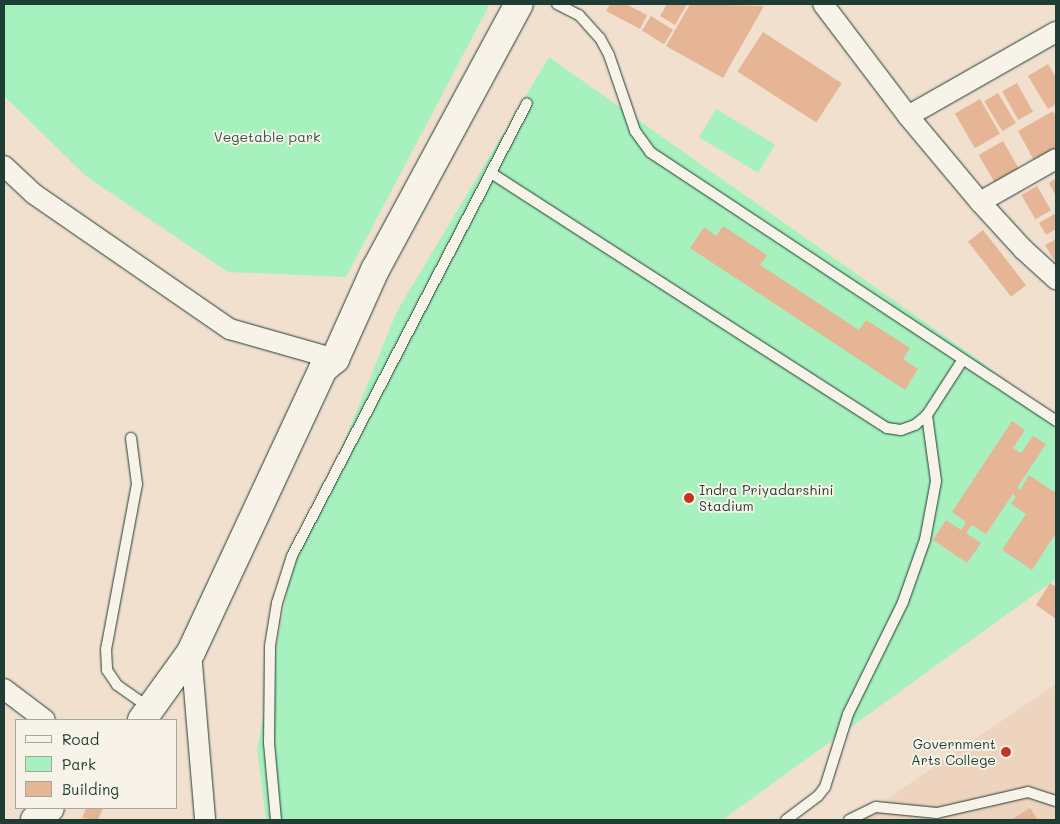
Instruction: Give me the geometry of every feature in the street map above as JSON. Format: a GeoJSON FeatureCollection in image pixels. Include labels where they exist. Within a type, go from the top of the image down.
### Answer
{"type":"FeatureCollection","features":[{"type":"Feature","properties":{"kind":"main road"},"geometry":{"type":"LineString","coordinates":[[147,715],[191,652],[323,369],[335,359],[375,270],[519,4]]}},
{"type":"Feature","properties":{"kind":"main road"},"geometry":{"type":"LineString","coordinates":[[35,820],[49,809]]}},
{"type":"Feature","properties":{"kind":"street"},"geometry":{"type":"LineString","coordinates":[[823,4],[908,116],[980,202],[1022,249],[1056,279]]}},
{"type":"Feature","properties":{"kind":"street"},"geometry":{"type":"LineString","coordinates":[[908,116],[1056,32]]}},
{"type":"Feature","properties":{"kind":"street"},"geometry":{"type":"LineString","coordinates":[[980,202],[1056,159]]}},
{"type":"Feature","properties":{"kind":"street"},"geometry":{"type":"LineString","coordinates":[[4,166],[34,194],[230,329],[335,359]]}},
{"type":"Feature","properties":{"kind":"street"},"geometry":{"type":"LineString","coordinates":[[191,652],[205,820]]}},
{"type":"Feature","properties":{"kind":"street"},"geometry":{"type":"LineString","coordinates":[[5,692],[44,719]]}},
{"type":"Feature","properties":{"kind":"lane"},"geometry":{"type":"LineString","coordinates":[[557,4],[579,15],[600,38],[609,55],[635,131],[650,152],[962,361],[1056,421]]}},
{"type":"Feature","properties":{"kind":"lane"},"geometry":{"type":"LineString","coordinates":[[276,820],[269,743],[270,646],[278,603],[292,556],[527,103]]}},
{"type":"Feature","properties":{"kind":"lane"},"geometry":{"type":"LineString","coordinates":[[491,173],[873,422],[901,430],[916,425],[927,415],[962,361]]}},
{"type":"Feature","properties":{"kind":"lane"},"geometry":{"type":"LineString","coordinates":[[786,820],[818,796],[825,787],[848,714],[890,634],[907,593],[931,519],[936,481],[927,415]]}},
{"type":"Feature","properties":{"kind":"lane"},"geometry":{"type":"LineString","coordinates":[[131,438],[137,484],[106,649],[107,670],[117,685],[147,715]]}},
{"type":"Feature","properties":{"kind":"lane"},"geometry":{"type":"LineString","coordinates":[[849,820],[876,807],[937,814],[1028,792],[1056,801]]}},
{"type":"Feature","properties":{"kind":"shaded area","name":"Government Arts College"},"geometry":{"type":"Polygon","coordinates":[[[1056,684],[1056,820],[856,820],[1056,684]]]}},
{"type":"Feature","properties":{"kind":"green space","name":"Vegetable park"},"geometry":{"type":"Polygon","coordinates":[[[4,4],[490,4],[346,277],[228,272],[87,177],[4,96],[4,4]]]}},
{"type":"Feature","properties":{"kind":"green space","name":"Indra Priyadarshini Stadium"},"geometry":{"type":"Polygon","coordinates":[[[549,57],[987,366],[1056,420],[1056,579],[722,820],[266,820],[257,749],[290,576],[397,311],[549,57]]]}},
{"type":"Feature","properties":{"kind":"green space"},"geometry":{"type":"Polygon","coordinates":[[[716,109],[775,145],[758,173],[699,137],[716,109]]]}},
{"type":"Feature","properties":{"kind":"building"},"geometry":{"type":"Polygon","coordinates":[[[610,4],[626,4],[647,15],[640,29],[606,11],[610,4]]]}},
{"type":"Feature","properties":{"kind":"building"},"geometry":{"type":"Polygon","coordinates":[[[667,4],[687,4],[675,25],[660,16],[667,4]]]}},
{"type":"Feature","properties":{"kind":"building"},"geometry":{"type":"Polygon","coordinates":[[[690,4],[764,6],[723,78],[666,46],[690,4]]]}},
{"type":"Feature","properties":{"kind":"building"},"geometry":{"type":"Polygon","coordinates":[[[651,16],[673,30],[664,44],[642,30],[651,16]]]}},
{"type":"Feature","properties":{"kind":"building"},"geometry":{"type":"Polygon","coordinates":[[[763,32],[842,83],[816,123],[737,71],[763,32]]]}},
{"type":"Feature","properties":{"kind":"building"},"geometry":{"type":"Polygon","coordinates":[[[1048,64],[1056,78],[1056,104],[1048,109],[1028,76],[1048,64]]]}},
{"type":"Feature","properties":{"kind":"building"},"geometry":{"type":"Polygon","coordinates":[[[1017,83],[1033,112],[1018,120],[1002,91],[1017,83]]]}},
{"type":"Feature","properties":{"kind":"building"},"geometry":{"type":"Polygon","coordinates":[[[998,93],[1016,123],[1002,131],[984,101],[998,93]]]}},
{"type":"Feature","properties":{"kind":"building"},"geometry":{"type":"Polygon","coordinates":[[[980,99],[1000,134],[975,148],[955,114],[980,99]]]}},
{"type":"Feature","properties":{"kind":"building"},"geometry":{"type":"Polygon","coordinates":[[[1053,111],[1056,117],[1056,155],[1037,166],[1018,131],[1053,111]]]}},
{"type":"Feature","properties":{"kind":"building"},"geometry":{"type":"Polygon","coordinates":[[[1003,141],[1021,172],[997,186],[979,155],[1003,141]]]}},
{"type":"Feature","properties":{"kind":"building"},"geometry":{"type":"Polygon","coordinates":[[[1056,178],[1056,196],[1049,183],[1056,178]]]}},
{"type":"Feature","properties":{"kind":"building"},"geometry":{"type":"Polygon","coordinates":[[[1037,186],[1051,210],[1035,219],[1021,195],[1037,186]]]}},
{"type":"Feature","properties":{"kind":"building"},"geometry":{"type":"Polygon","coordinates":[[[1056,213],[1056,229],[1046,235],[1039,223],[1056,213]]]}},
{"type":"Feature","properties":{"kind":"building"},"geometry":{"type":"Polygon","coordinates":[[[723,226],[767,255],[760,265],[859,330],[866,320],[910,348],[903,359],[918,369],[905,390],[690,248],[704,227],[716,236],[723,226]]]}},
{"type":"Feature","properties":{"kind":"building"},"geometry":{"type":"Polygon","coordinates":[[[983,230],[1026,285],[1011,297],[968,242],[983,230]]]}},
{"type":"Feature","properties":{"kind":"building"},"geometry":{"type":"Polygon","coordinates":[[[1056,239],[1056,258],[1054,260],[1045,245],[1056,239]]]}},
{"type":"Feature","properties":{"kind":"building"},"geometry":{"type":"Polygon","coordinates":[[[1012,421],[1025,430],[1013,448],[1021,453],[1033,436],[1046,444],[1017,488],[1020,490],[1029,475],[1054,492],[1056,489],[1056,533],[1032,570],[1002,550],[1026,514],[1011,504],[1016,497],[1013,494],[986,534],[972,525],[966,533],[981,543],[967,563],[933,540],[946,520],[961,530],[966,522],[952,512],[1012,421]]]}},
{"type":"Feature","properties":{"kind":"building"},"geometry":{"type":"Polygon","coordinates":[[[1050,583],[1056,587],[1056,619],[1036,605],[1050,583]]]}},
{"type":"Feature","properties":{"kind":"building"},"geometry":{"type":"Polygon","coordinates":[[[1030,808],[1038,820],[1011,820],[1030,808]]]}},
{"type":"Feature","properties":{"kind":"building"},"geometry":{"type":"Polygon","coordinates":[[[86,809],[103,809],[98,820],[82,818],[86,809]]]}},
{"type":"Feature","properties":{"kind":"place","name":"Indra Priyadarshini Stadium"},"geometry":{"type":"Point","coordinates":[689,498]}},
{"type":"Feature","properties":{"kind":"place","name":"Government Arts College"},"geometry":{"type":"Point","coordinates":[1006,752]}}]}
